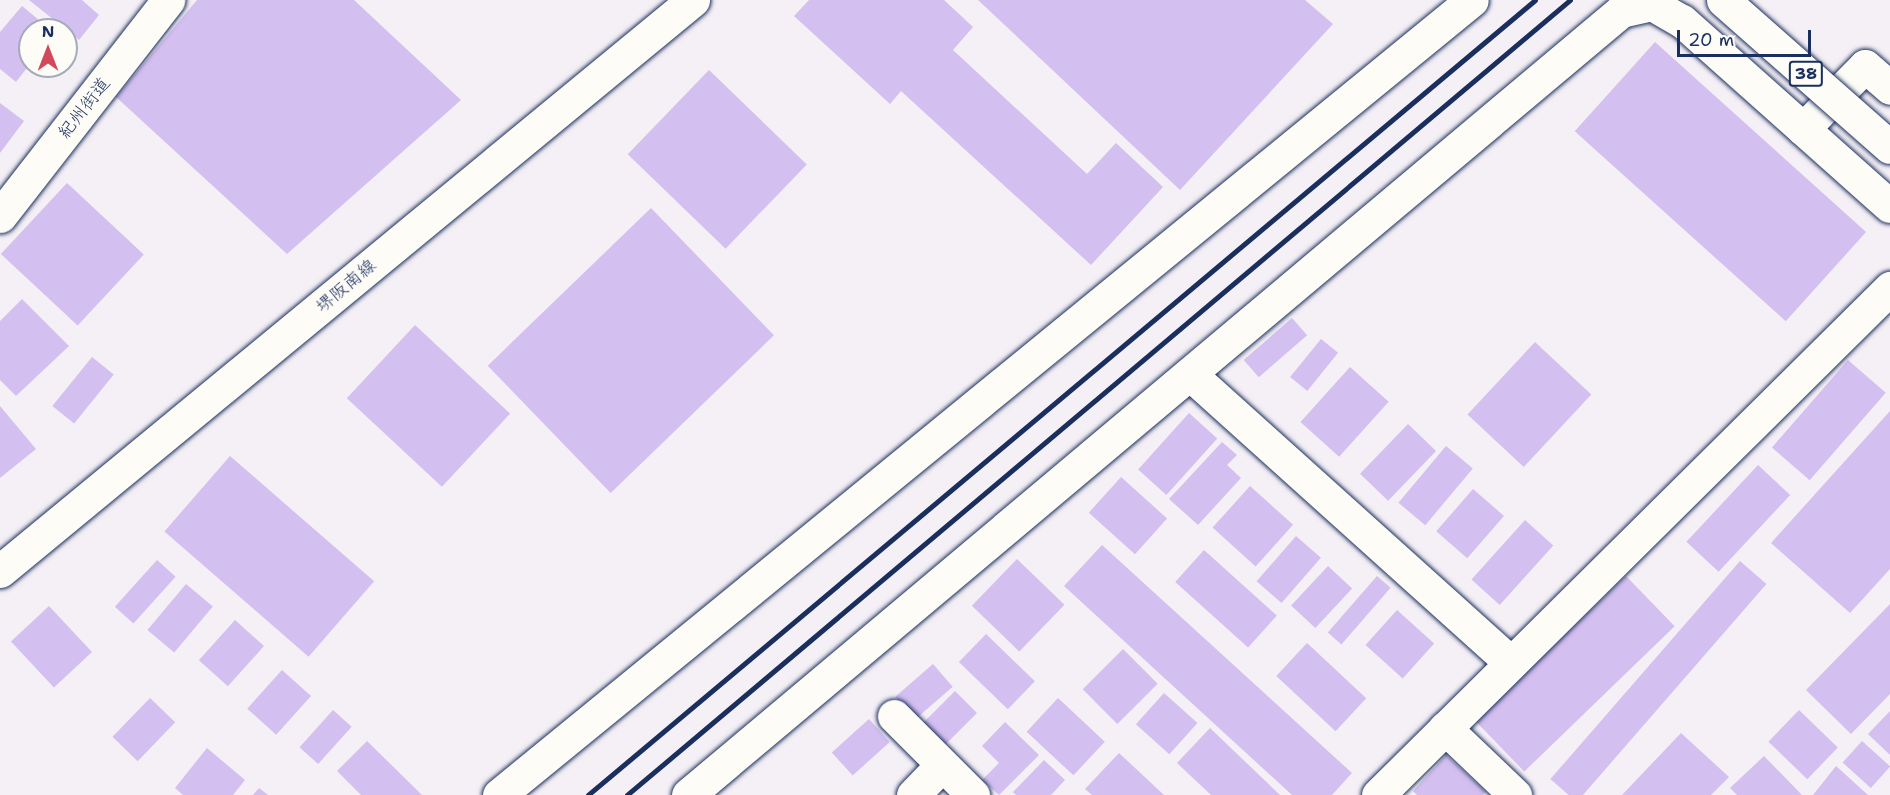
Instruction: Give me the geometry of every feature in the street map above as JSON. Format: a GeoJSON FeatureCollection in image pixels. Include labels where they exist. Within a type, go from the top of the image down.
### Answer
{"type":"FeatureCollection","features":[{"type":"Feature","properties":{"kind":"street","name":"堺阪南線"},"geometry":{"type":"LineString","coordinates":[[0,571],[693,0]]}},
{"type":"Feature","properties":{"kind":"street"},"geometry":{"type":"LineString","coordinates":[[499,795],[1472,0]]}},
{"type":"Feature","properties":{"kind":"street","name":"38"},"geometry":{"type":"LineString","coordinates":[[1723,0],[1890,147]]}},
{"type":"Feature","properties":{"kind":"street","name":"紀州街道"},"geometry":{"type":"LineString","coordinates":[[0,216],[158,4]]}},
{"type":"Feature","properties":{"kind":"street"},"geometry":{"type":"LineString","coordinates":[[688,795],[1622,11],[1652,4],[1682,21],[1890,206]]}},
{"type":"Feature","properties":{"kind":"street"},"geometry":{"type":"LineString","coordinates":[[1803,129],[1865,66],[1890,88]]}},
{"type":"Feature","properties":{"kind":"street"},"geometry":{"type":"LineString","coordinates":[[1378,795],[1509,661],[1890,288]]}},
{"type":"Feature","properties":{"kind":"street"},"geometry":{"type":"LineString","coordinates":[[1190,374],[1509,661]]}},
{"type":"Feature","properties":{"kind":"street"},"geometry":{"type":"LineString","coordinates":[[894,716],[973,795]]}},
{"type":"Feature","properties":{"kind":"street"},"geometry":{"type":"LineString","coordinates":[[1445,728],[1515,795]]}},
{"type":"Feature","properties":{"kind":"street"},"geometry":{"type":"LineString","coordinates":[[913,795],[941,765]]}},
{"type":"Feature","properties":{"kind":"building"},"geometry":{"type":"Polygon","coordinates":[[[29,0],[82,0],[99,15],[79,40],[78,18],[52,18],[29,0]]]}},
{"type":"Feature","properties":{"kind":"building"},"geometry":{"type":"Polygon","coordinates":[[[197,0],[354,0],[461,100],[287,254],[116,97],[197,0]]]}},
{"type":"Feature","properties":{"kind":"building"},"geometry":{"type":"Polygon","coordinates":[[[809,0],[944,0],[973,27],[953,50],[1087,174],[1116,143],[1163,187],[1091,265],[901,91],[890,104],[794,16],[809,0]]]}},
{"type":"Feature","properties":{"kind":"building"},"geometry":{"type":"Polygon","coordinates":[[[978,0],[1305,0],[1333,24],[1180,190],[978,0]]]}},
{"type":"Feature","properties":{"kind":"building"},"geometry":{"type":"Polygon","coordinates":[[[22,6],[36,18],[18,18],[19,78],[16,82],[0,69],[0,32],[22,6]]]}},
{"type":"Feature","properties":{"kind":"building"},"geometry":{"type":"Polygon","coordinates":[[[1655,42],[1866,232],[1786,321],[1575,131],[1655,42]]]}},
{"type":"Feature","properties":{"kind":"building"},"geometry":{"type":"Polygon","coordinates":[[[709,70],[807,164],[726,249],[628,154],[709,70]]]}},
{"type":"Feature","properties":{"kind":"building"},"geometry":{"type":"Polygon","coordinates":[[[0,103],[24,121],[0,153],[0,103]]]}},
{"type":"Feature","properties":{"kind":"building"},"geometry":{"type":"Polygon","coordinates":[[[67,183],[144,255],[78,326],[1,254],[67,183]]]}},
{"type":"Feature","properties":{"kind":"building"},"geometry":{"type":"Polygon","coordinates":[[[651,208],[774,335],[611,493],[488,366],[651,208]]]}},
{"type":"Feature","properties":{"kind":"building"},"geometry":{"type":"Polygon","coordinates":[[[22,299],[69,346],[16,396],[0,380],[0,321],[22,299]]]}},
{"type":"Feature","properties":{"kind":"building"},"geometry":{"type":"Polygon","coordinates":[[[1292,318],[1307,335],[1259,377],[1244,360],[1292,318]]]}},
{"type":"Feature","properties":{"kind":"building"},"geometry":{"type":"Polygon","coordinates":[[[415,325],[510,414],[442,487],[347,398],[415,325]]]}},
{"type":"Feature","properties":{"kind":"building"},"geometry":{"type":"Polygon","coordinates":[[[1321,339],[1338,353],[1307,391],[1290,377],[1321,339]]]}},
{"type":"Feature","properties":{"kind":"building"},"geometry":{"type":"Polygon","coordinates":[[[1535,342],[1591,395],[1524,467],[1467,414],[1535,342]]]}},
{"type":"Feature","properties":{"kind":"building"},"geometry":{"type":"Polygon","coordinates":[[[92,357],[114,375],[74,424],[52,406],[92,357]]]}},
{"type":"Feature","properties":{"kind":"building"},"geometry":{"type":"Polygon","coordinates":[[[1848,360],[1886,393],[1810,480],[1772,448],[1848,360]]]}},
{"type":"Feature","properties":{"kind":"building"},"geometry":{"type":"Polygon","coordinates":[[[1350,367],[1389,402],[1339,457],[1300,422],[1350,367]]]}},
{"type":"Feature","properties":{"kind":"building"},"geometry":{"type":"Polygon","coordinates":[[[0,406],[36,449],[0,478],[0,406]]]}},
{"type":"Feature","properties":{"kind":"building"},"geometry":{"type":"Polygon","coordinates":[[[1890,411],[1890,569],[1850,613],[1771,543],[1890,411]]]}},
{"type":"Feature","properties":{"kind":"building"},"geometry":{"type":"Polygon","coordinates":[[[1189,413],[1217,438],[1166,495],[1138,469],[1189,413]]]}},
{"type":"Feature","properties":{"kind":"building"},"geometry":{"type":"Polygon","coordinates":[[[1408,424],[1436,451],[1388,501],[1360,474],[1408,424]]]}},
{"type":"Feature","properties":{"kind":"building"},"geometry":{"type":"Polygon","coordinates":[[[1222,442],[1237,455],[1227,465],[1241,478],[1198,525],[1169,499],[1222,442]]]}},
{"type":"Feature","properties":{"kind":"building"},"geometry":{"type":"Polygon","coordinates":[[[1446,446],[1473,468],[1425,525],[1398,503],[1446,446]]]}},
{"type":"Feature","properties":{"kind":"building"},"geometry":{"type":"Polygon","coordinates":[[[230,456],[374,581],[309,657],[164,531],[230,456]]]}},
{"type":"Feature","properties":{"kind":"building"},"geometry":{"type":"Polygon","coordinates":[[[1758,465],[1790,495],[1719,572],[1686,542],[1758,465]]]}},
{"type":"Feature","properties":{"kind":"building"},"geometry":{"type":"Polygon","coordinates":[[[1121,477],[1167,518],[1135,554],[1089,513],[1121,477]]]}},
{"type":"Feature","properties":{"kind":"building"},"geometry":{"type":"Polygon","coordinates":[[[1250,486],[1293,525],[1256,566],[1213,528],[1250,486]]]}},
{"type":"Feature","properties":{"kind":"building"},"geometry":{"type":"Polygon","coordinates":[[[1473,489],[1504,516],[1467,558],[1436,531],[1473,489]]]}},
{"type":"Feature","properties":{"kind":"building"},"geometry":{"type":"Polygon","coordinates":[[[1525,520],[1553,545],[1500,605],[1471,579],[1525,520]]]}},
{"type":"Feature","properties":{"kind":"building"},"geometry":{"type":"Polygon","coordinates":[[[1296,536],[1321,558],[1282,603],[1257,581],[1296,536]]]}},
{"type":"Feature","properties":{"kind":"building"},"geometry":{"type":"Polygon","coordinates":[[[1102,545],[1352,773],[1332,795],[1292,795],[1064,586],[1102,545]]]}},
{"type":"Feature","properties":{"kind":"building"},"geometry":{"type":"Polygon","coordinates":[[[1204,550],[1277,616],[1248,648],[1175,582],[1204,550]]]}},
{"type":"Feature","properties":{"kind":"building"},"geometry":{"type":"Polygon","coordinates":[[[1017,559],[1064,605],[1019,652],[972,606],[1017,559]]]}},
{"type":"Feature","properties":{"kind":"building"},"geometry":{"type":"Polygon","coordinates":[[[157,560],[176,577],[133,624],[115,607],[157,560]]]}},
{"type":"Feature","properties":{"kind":"building"},"geometry":{"type":"Polygon","coordinates":[[[1740,561],[1766,584],[1583,795],[1569,795],[1550,779],[1740,561]]]}},
{"type":"Feature","properties":{"kind":"building"},"geometry":{"type":"Polygon","coordinates":[[[1328,566],[1352,589],[1315,628],[1291,605],[1328,566]]]}},
{"type":"Feature","properties":{"kind":"building"},"geometry":{"type":"Polygon","coordinates":[[[1377,576],[1391,588],[1341,644],[1328,633],[1377,576]]]}},
{"type":"Feature","properties":{"kind":"building"},"geometry":{"type":"Polygon","coordinates":[[[1626,576],[1675,626],[1524,772],[1476,721],[1626,576]]]}},
{"type":"Feature","properties":{"kind":"building"},"geometry":{"type":"Polygon","coordinates":[[[186,584],[213,606],[174,652],[147,630],[186,584]]]}},
{"type":"Feature","properties":{"kind":"building"},"geometry":{"type":"Polygon","coordinates":[[[1890,604],[1890,694],[1851,734],[1806,690],[1890,604]]]}},
{"type":"Feature","properties":{"kind":"building"},"geometry":{"type":"Polygon","coordinates":[[[49,606],[92,652],[54,688],[11,641],[49,606]]]}},
{"type":"Feature","properties":{"kind":"building"},"geometry":{"type":"Polygon","coordinates":[[[1397,610],[1434,643],[1403,678],[1366,645],[1397,610]]]}},
{"type":"Feature","properties":{"kind":"building"},"geometry":{"type":"Polygon","coordinates":[[[235,620],[264,646],[228,686],[199,660],[235,620]]]}},
{"type":"Feature","properties":{"kind":"building"},"geometry":{"type":"Polygon","coordinates":[[[986,634],[1035,681],[1008,709],[959,662],[986,634]]]}},
{"type":"Feature","properties":{"kind":"building"},"geometry":{"type":"Polygon","coordinates":[[[1307,643],[1366,698],[1336,731],[1276,676],[1307,643]]]}},
{"type":"Feature","properties":{"kind":"building"},"geometry":{"type":"Polygon","coordinates":[[[1123,649],[1158,684],[1117,724],[1083,689],[1123,649]]]}},
{"type":"Feature","properties":{"kind":"building"},"geometry":{"type":"Polygon","coordinates":[[[933,664],[953,687],[915,719],[895,697],[933,664]]]}},
{"type":"Feature","properties":{"kind":"building"},"geometry":{"type":"Polygon","coordinates":[[[282,670],[311,696],[276,735],[247,709],[282,670]]]}},
{"type":"Feature","properties":{"kind":"building"},"geometry":{"type":"Polygon","coordinates":[[[955,691],[977,713],[944,746],[922,724],[955,691]]]}},
{"type":"Feature","properties":{"kind":"building"},"geometry":{"type":"Polygon","coordinates":[[[1164,693],[1197,723],[1169,754],[1136,724],[1164,693]]]}},
{"type":"Feature","properties":{"kind":"building"},"geometry":{"type":"Polygon","coordinates":[[[150,698],[175,722],[138,761],[112,737],[150,698]]]}},
{"type":"Feature","properties":{"kind":"building"},"geometry":{"type":"Polygon","coordinates":[[[1058,698],[1105,742],[1073,775],[1027,732],[1058,698]]]}},
{"type":"Feature","properties":{"kind":"building"},"geometry":{"type":"Polygon","coordinates":[[[333,710],[352,727],[318,764],[300,747],[333,710]]]}},
{"type":"Feature","properties":{"kind":"building"},"geometry":{"type":"Polygon","coordinates":[[[1799,710],[1838,748],[1807,779],[1768,742],[1799,710]]]}},
{"type":"Feature","properties":{"kind":"building"},"geometry":{"type":"Polygon","coordinates":[[[1890,711],[1890,755],[1868,734],[1890,711]]]}},
{"type":"Feature","properties":{"kind":"building"},"geometry":{"type":"Polygon","coordinates":[[[869,719],[890,742],[853,775],[832,752],[869,719]]]}},
{"type":"Feature","properties":{"kind":"building"},"geometry":{"type":"Polygon","coordinates":[[[1005,722],[1039,755],[999,795],[982,780],[999,763],[982,746],[1005,722]]]}},
{"type":"Feature","properties":{"kind":"building"},"geometry":{"type":"Polygon","coordinates":[[[1210,728],[1280,795],[1211,795],[1177,763],[1210,728]]]}},
{"type":"Feature","properties":{"kind":"building"},"geometry":{"type":"Polygon","coordinates":[[[1681,733],[1729,777],[1711,795],[1622,795],[1681,733]]]}},
{"type":"Feature","properties":{"kind":"building"},"geometry":{"type":"Polygon","coordinates":[[[367,741],[422,795],[361,795],[337,771],[367,741]]]}},
{"type":"Feature","properties":{"kind":"building"},"geometry":{"type":"Polygon","coordinates":[[[1862,741],[1890,766],[1871,788],[1843,763],[1862,741]]]}},
{"type":"Feature","properties":{"kind":"building"},"geometry":{"type":"Polygon","coordinates":[[[207,748],[245,780],[233,795],[183,795],[175,788],[207,748]]]}},
{"type":"Feature","properties":{"kind":"building"},"geometry":{"type":"Polygon","coordinates":[[[1119,753],[1164,795],[1092,795],[1085,789],[1119,753]]]}},
{"type":"Feature","properties":{"kind":"building"},"geometry":{"type":"Polygon","coordinates":[[[1446,755],[1486,792],[1483,795],[1417,795],[1413,791],[1446,755]]]}},
{"type":"Feature","properties":{"kind":"building"},"geometry":{"type":"Polygon","coordinates":[[[1764,756],[1802,795],[1737,795],[1730,788],[1764,756]]]}},
{"type":"Feature","properties":{"kind":"building"},"geometry":{"type":"Polygon","coordinates":[[[1044,760],[1065,780],[1051,795],[1016,795],[1013,792],[1044,760]]]}},
{"type":"Feature","properties":{"kind":"building"},"geometry":{"type":"Polygon","coordinates":[[[1836,766],[1868,795],[1813,795],[1836,766]]]}},
{"type":"Feature","properties":{"kind":"building"},"geometry":{"type":"Polygon","coordinates":[[[259,788],[268,795],[253,795],[259,788]]]}},
{"type":"Feature","properties":{"kind":"railway"},"geometry":{"type":"LineString","coordinates":[[588,795],[1535,0]]}},
{"type":"Feature","properties":{"kind":"railway"},"geometry":{"type":"LineString","coordinates":[[627,795],[1570,0]]}}]}
